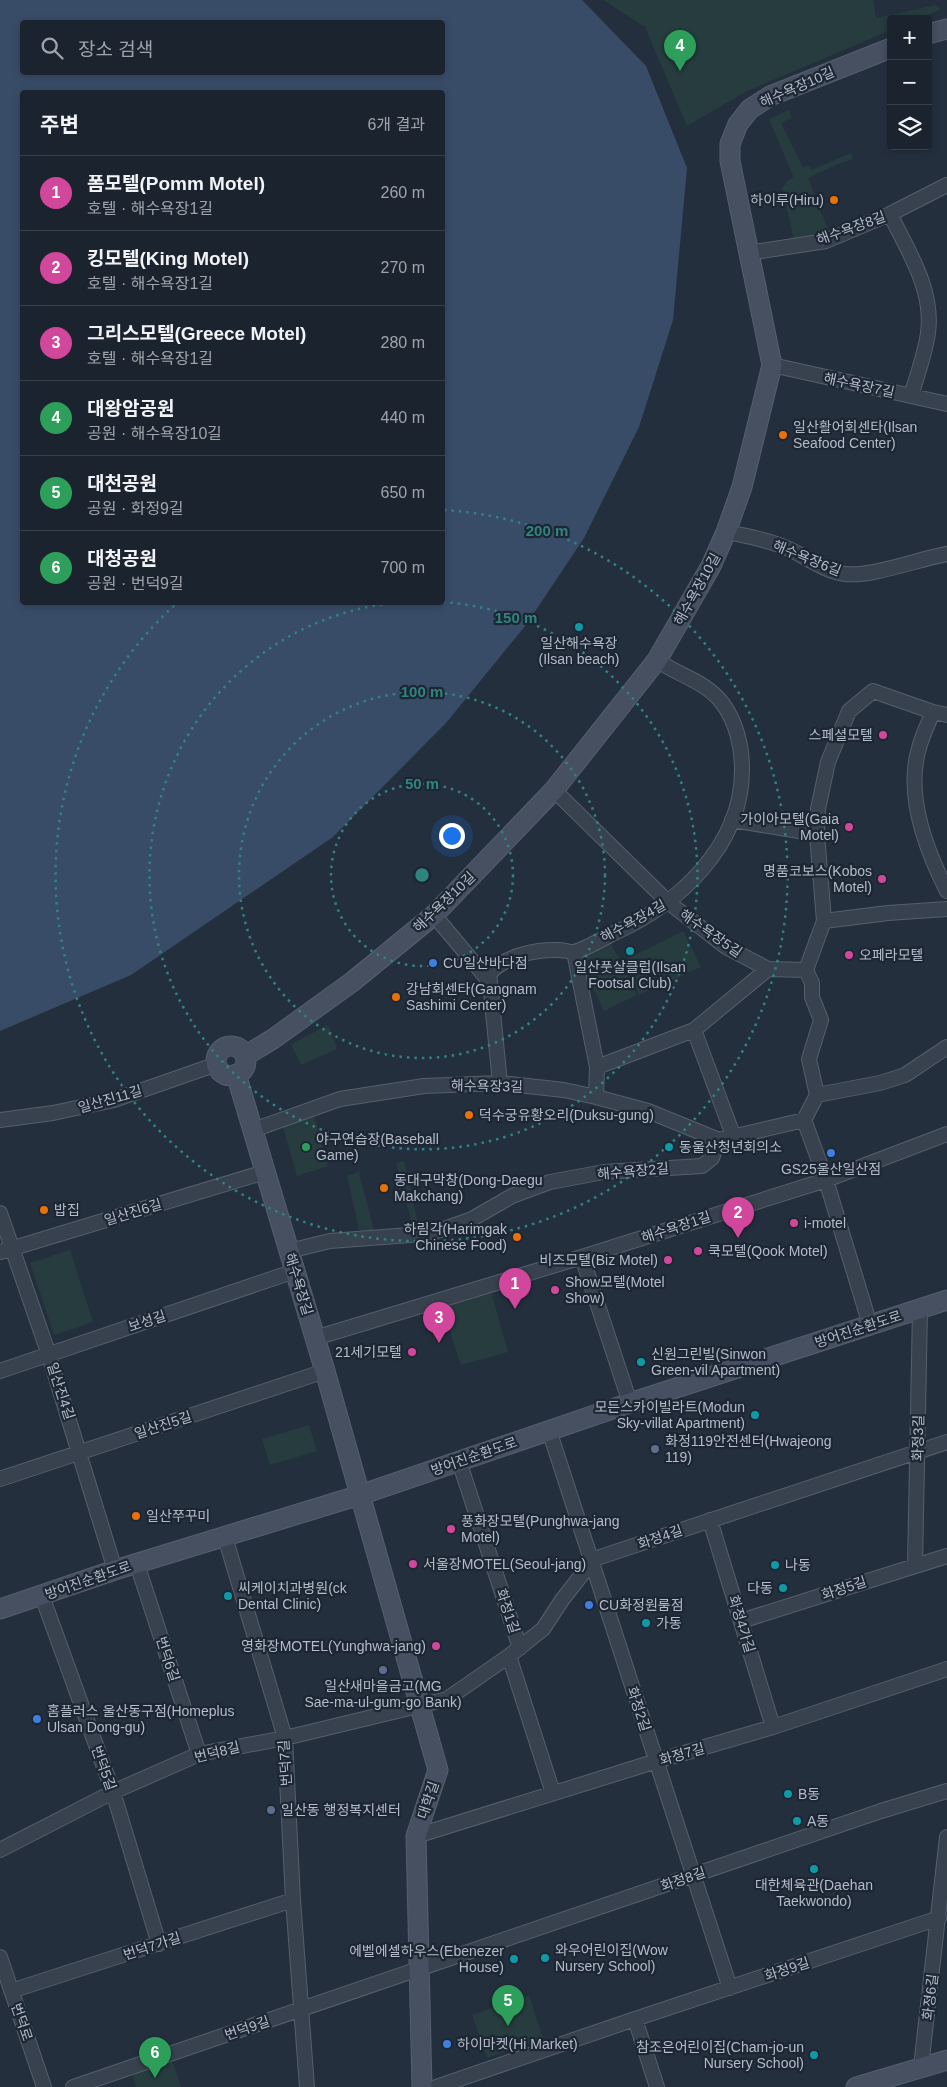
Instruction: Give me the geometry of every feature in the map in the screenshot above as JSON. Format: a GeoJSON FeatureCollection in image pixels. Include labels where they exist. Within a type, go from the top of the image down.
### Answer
{"type":"FeatureCollection","features":[{"type":"Feature","properties":{"kind":"street"},"geometry":{"type":"LineString","coordinates":[[932,33],[947,29]]}},
{"type":"Feature","properties":{"kind":"street","name":"해수욕장10길"},"geometry":{"type":"LineString","coordinates":[[245,1056],[273,1040],[352,982],[434,914],[554,790],[657,660],[711,566],[726,532],[742,487],[772,365],[730,161],[730,144],[738,124],[750,109],[770,96],[887,50]]}},
{"type":"Feature","properties":{"kind":"street","name":"해수욕장8길"},"geometry":{"type":"LineString","coordinates":[[748,253],[826,241],[890,214],[947,185]]}},
{"type":"Feature","properties":{"kind":"street"},"geometry":{"type":"LineString","coordinates":[[890,214],[918,270],[927,299],[928,332],[911,396]]}},
{"type":"Feature","properties":{"kind":"street","name":"해수욕장7길"},"geometry":{"type":"LineString","coordinates":[[772,365],[947,404]]}},
{"type":"Feature","properties":{"kind":"street","name":"해수욕장6길"},"geometry":{"type":"LineString","coordinates":[[726,532],[788,548],[823,568],[846,574],[865,573],[947,554]]}},
{"type":"Feature","properties":{"kind":"street","name":"해수욕장4길"},"geometry":{"type":"LineString","coordinates":[[490,982],[489,974],[496,966],[510,959],[533,953],[558,950],[574,952],[620,930],[668,902],[703,869],[724,841],[732,820],[742,780],[742,753],[735,727],[723,704],[708,688],[691,678],[669,669],[657,660]]}},
{"type":"Feature","properties":{"kind":"street"},"geometry":{"type":"LineString","coordinates":[[694,1030],[726,1138],[804,1120],[817,1096],[809,1059],[821,1020],[812,997],[812,983],[806,970],[824,921],[817,834],[818,809],[828,762],[849,712],[873,691],[947,715]]}},
{"type":"Feature","properties":{"kind":"street"},"geometry":{"type":"LineString","coordinates":[[933,712],[918,749],[915,774],[916,797],[921,827],[928,852],[947,892]]}},
{"type":"Feature","properties":{"kind":"street","name":"해수욕장5길"},"geometry":{"type":"LineString","coordinates":[[554,790],[668,902],[726,947],[768,969],[806,970]]}},
{"type":"Feature","properties":{"kind":"street"},"geometry":{"type":"LineString","coordinates":[[732,820],[817,834]]}},
{"type":"Feature","properties":{"kind":"street"},"geometry":{"type":"LineString","coordinates":[[824,921],[888,913],[947,909]]}},
{"type":"Feature","properties":{"kind":"street"},"geometry":{"type":"LineString","coordinates":[[434,914],[490,982],[500,1083]]}},
{"type":"Feature","properties":{"kind":"street"},"geometry":{"type":"LineString","coordinates":[[574,952],[597,1067],[596,1097]]}},
{"type":"Feature","properties":{"kind":"street"},"geometry":{"type":"LineString","coordinates":[[597,1067],[694,1030],[768,969]]}},
{"type":"Feature","properties":{"kind":"street"},"geometry":{"type":"LineString","coordinates":[[234,1046],[239,1048],[245,1056],[243,1069],[236,1074],[226,1074],[217,1064],[218,1054],[225,1047],[234,1046]]}},
{"type":"Feature","properties":{"kind":"street"},"geometry":{"type":"LineString","coordinates":[[817,1096],[880,1083],[905,1075],[926,1063],[947,1047]]}},
{"type":"Feature","properties":{"kind":"street","name":"일산진11길"},"geometry":{"type":"LineString","coordinates":[[0,1120],[53,1113],[114,1100],[217,1064]]}},
{"type":"Feature","properties":{"kind":"street","name":"해수욕장길"},"geometry":{"type":"LineString","coordinates":[[236,1074],[294,1271],[326,1371],[360,1495]]}},
{"type":"Feature","properties":{"kind":"street","name":"해수욕장3길"},"geometry":{"type":"LineString","coordinates":[[253,1130],[340,1099],[424,1086],[500,1083],[564,1090],[596,1097],[648,1111],[726,1138]]}},
{"type":"Feature","properties":{"kind":"street"},"geometry":{"type":"LineString","coordinates":[[804,1120],[826,1180],[870,1325]]}},
{"type":"Feature","properties":{"kind":"street","name":"해수욕장1길"},"geometry":{"type":"LineString","coordinates":[[315,1338],[826,1180],[947,1134]]}},
{"type":"Feature","properties":{"kind":"street","name":"해수욕장2길"},"geometry":{"type":"LineString","coordinates":[[289,1251],[330,1241],[440,1230],[472,1219],[512,1196],[550,1182],[604,1172],[702,1166],[712,1158],[726,1138]]}},
{"type":"Feature","properties":{"kind":"street","name":"일산진6길"},"geometry":{"type":"LineString","coordinates":[[6,1250],[265,1172]]}},
{"type":"Feature","properties":{"kind":"street","name":"일산진4길"},"geometry":{"type":"LineString","coordinates":[[0,1214],[6,1250],[49,1355],[115,1570]]}},
{"type":"Feature","properties":{"kind":"street"},"geometry":{"type":"LineString","coordinates":[[582,1257],[630,1403]]}},
{"type":"Feature","properties":{"kind":"street","name":"보성길"},"geometry":{"type":"LineString","coordinates":[[0,1371],[294,1271]]}},
{"type":"Feature","properties":{"kind":"street","name":"방어진순환도로"},"geometry":{"type":"LineString","coordinates":[[0,1610],[115,1570],[360,1495],[630,1403],[947,1300]]}},
{"type":"Feature","properties":{"kind":"street","name":"화정3길"},"geometry":{"type":"LineString","coordinates":[[915,1566],[920,1309]]}},
{"type":"Feature","properties":{"kind":"street","name":"일산진5길"},"geometry":{"type":"LineString","coordinates":[[0,1479],[326,1371]]}},
{"type":"Feature","properties":{"kind":"street","name":"화정2길"},"geometry":{"type":"LineString","coordinates":[[549,1430],[730,1988]]}},
{"type":"Feature","properties":{"kind":"street","name":"화정4길"},"geometry":{"type":"LineString","coordinates":[[420,1706],[447,1698],[514,1652],[543,1629],[562,1600],[594,1559],[947,1442]]}},
{"type":"Feature","properties":{"kind":"street","name":"화정1길"},"geometry":{"type":"LineString","coordinates":[[459,1461],[553,1793]]}},
{"type":"Feature","properties":{"kind":"street","name":"대학길"},"geometry":{"type":"LineString","coordinates":[[360,1495],[438,1770],[416,1836],[422,2087]]}},
{"type":"Feature","properties":{"kind":"street","name":"화정4가길"},"geometry":{"type":"LineString","coordinates":[[710,1520],[773,1728]]}},
{"type":"Feature","properties":{"kind":"street","name":"번덕7길"},"geometry":{"type":"LineString","coordinates":[[225,1536],[285,1738],[292,1900],[307,2087]]}},
{"type":"Feature","properties":{"kind":"street","name":"화정5길"},"geometry":{"type":"LineString","coordinates":[[741,1621],[947,1556]]}},
{"type":"Feature","properties":{"kind":"street","name":"번덕6길"},"geometry":{"type":"LineString","coordinates":[[137,1564],[199,1754]]}},
{"type":"Feature","properties":{"kind":"street","name":"번덕5길"},"geometry":{"type":"LineString","coordinates":[[42,1596],[113,1792],[159,1944]]}},
{"type":"Feature","properties":{"kind":"street","name":"화정7길"},"geometry":{"type":"LineString","coordinates":[[416,1836],[656,1761],[773,1728],[947,1670]]}},
{"type":"Feature","properties":{"kind":"street","name":"번덕8길"},"geometry":{"type":"LineString","coordinates":[[0,1850],[113,1792],[199,1754],[285,1738],[420,1706]]}},
{"type":"Feature","properties":{"kind":"street","name":"화정8길"},"geometry":{"type":"LineString","coordinates":[[420,1968],[881,1811],[947,1791]]}},
{"type":"Feature","properties":{"kind":"street","name":"화정6길"},"geometry":{"type":"LineString","coordinates":[[921,2067],[947,1837]]}},
{"type":"Feature","properties":{"kind":"street","name":"번덕7가길"},"geometry":{"type":"LineString","coordinates":[[11,1992],[292,1900]]}},
{"type":"Feature","properties":{"kind":"street","name":"화정9길"},"geometry":{"type":"LineString","coordinates":[[436,2087],[939,1918]]}},
{"type":"Feature","properties":{"kind":"street","name":"번덕로"},"geometry":{"type":"LineString","coordinates":[[0,1957],[44,2087]]}},
{"type":"Feature","properties":{"kind":"street","name":"번덕9길"},"geometry":{"type":"LineString","coordinates":[[74,2087],[420,1968]]}},
{"type":"Feature","properties":{"kind":"street"},"geometry":{"type":"LineString","coordinates":[[635,2019],[657,2087]]}},
{"type":"Feature","properties":{"kind":"street"},"geometry":{"type":"LineString","coordinates":[[856,2087],[887,2082],[921,2067],[947,2060]]}},
{"type":"Feature","properties":{"kind":"green space"},"geometry":{"type":"Polygon","coordinates":[[[603,0],[873,0],[876,18],[887,16],[887,32],[747,91],[687,126],[645,27],[603,0]]]}},
{"type":"Feature","properties":{"kind":"green space"},"geometry":{"type":"Polygon","coordinates":[[[936,5],[940,10],[928,15],[890,15],[936,5]]]}},
{"type":"Feature","properties":{"kind":"green space"},"geometry":{"type":"Polygon","coordinates":[[[789,110],[791,118],[781,123],[803,167],[809,165],[811,170],[851,153],[853,159],[808,178],[830,235],[794,240],[782,188],[787,181],[794,178],[769,119],[789,110]]]}},
{"type":"Feature","properties":{"kind":"green space"},"geometry":{"type":"Polygon","coordinates":[[[683,931],[701,967],[639,995],[623,961],[683,931]]]}},
{"type":"Feature","properties":{"kind":"green space"},"geometry":{"type":"Polygon","coordinates":[[[610,941],[637,995],[604,1011],[580,960],[581,956],[610,941]]]}},
{"type":"Feature","properties":{"kind":"green space"},"geometry":{"type":"Polygon","coordinates":[[[328,1025],[337,1049],[301,1065],[291,1044],[328,1025]]]}},
{"type":"Feature","properties":{"kind":"green space","name":"야구연습장(Baseball Game)"},"geometry":{"type":"Polygon","coordinates":[[[314,1116],[328,1166],[297,1176],[283,1127],[314,1116]]]}},
{"type":"Feature","properties":{"kind":"green space"},"geometry":{"type":"Polygon","coordinates":[[[404,1161],[419,1228],[413,1228],[396,1163],[404,1161]]]}},
{"type":"Feature","properties":{"kind":"green space"},"geometry":{"type":"Polygon","coordinates":[[[359,1172],[374,1231],[359,1230],[347,1176],[359,1172]]]}},
{"type":"Feature","properties":{"kind":"green space"},"geometry":{"type":"Polygon","coordinates":[[[438,1236],[441,1245],[422,1252],[417,1239],[438,1236]]]}},
{"type":"Feature","properties":{"kind":"green space"},"geometry":{"type":"Polygon","coordinates":[[[70,1250],[93,1322],[54,1335],[30,1263],[70,1250]]]}},
{"type":"Feature","properties":{"kind":"green space"},"geometry":{"type":"Polygon","coordinates":[[[491,1291],[508,1352],[461,1365],[441,1305],[491,1291]]]}},
{"type":"Feature","properties":{"kind":"green space"},"geometry":{"type":"Polygon","coordinates":[[[309,1425],[317,1451],[270,1465],[262,1439],[309,1425]]]}},
{"type":"Feature","properties":{"kind":"green space"},"geometry":{"type":"Polygon","coordinates":[[[529,1995],[543,2038],[487,2058],[472,2015],[529,1995]]]}},
{"type":"Feature","properties":{"kind":"green space"},"geometry":{"type":"Polygon","coordinates":[[[171,2057],[181,2087],[136,2087],[130,2069],[171,2057]]]}},
{"type":"Feature","properties":{"kind":"water"},"geometry":{"type":"Polygon","coordinates":[[[0,0],[582,0],[646,66],[687,168],[673,320],[639,427],[584,538],[526,625],[446,723],[333,837],[131,975],[0,1031],[0,0]]]}},
{"type":"Feature","properties":{"kind":"place","name":"대왕암공원"},"geometry":{"type":"Point","coordinates":[680,71]}},
{"type":"Feature","properties":{"kind":"place","name":"하이루(Hiru)"},"geometry":{"type":"Point","coordinates":[834,200]}},
{"type":"Feature","properties":{"kind":"place","name":"일산활어회센타(Ilsan Seafood Center)"},"geometry":{"type":"Point","coordinates":[783,435]}},
{"type":"Feature","properties":{"kind":"place","name":"일산해수욕장 (Ilsan beach)"},"geometry":{"type":"Point","coordinates":[579,627]}},
{"type":"Feature","properties":{"kind":"place","name":"스페셜모텔"},"geometry":{"type":"Point","coordinates":[883,735]}},
{"type":"Feature","properties":{"kind":"place","name":"가이아모텔(Gaia Motel)"},"geometry":{"type":"Point","coordinates":[849,827]}},
{"type":"Feature","properties":{"kind":"place","name":"명품코보스(Kobos Motel)"},"geometry":{"type":"Point","coordinates":[882,879]}},
{"type":"Feature","properties":{"kind":"place","name":"일산풋살클럽(Ilsan Footsal Club)"},"geometry":{"type":"Point","coordinates":[630,951]}},
{"type":"Feature","properties":{"kind":"place","name":"오페라모텔"},"geometry":{"type":"Point","coordinates":[849,955]}},
{"type":"Feature","properties":{"kind":"place","name":"CU일산바다점"},"geometry":{"type":"Point","coordinates":[433,963]}},
{"type":"Feature","properties":{"kind":"place","name":"강남회센타(Gangnam Sashimi Center)"},"geometry":{"type":"Point","coordinates":[396,997]}},
{"type":"Feature","properties":{"kind":"place","name":"덕수궁유황오리(Duksu-gung)"},"geometry":{"type":"Point","coordinates":[469,1115]}},
{"type":"Feature","properties":{"kind":"place","name":"야구연습장(Baseball Game)"},"geometry":{"type":"Point","coordinates":[306,1147]}},
{"type":"Feature","properties":{"kind":"place","name":"동울산청년회의소"},"geometry":{"type":"Point","coordinates":[669,1147]}},
{"type":"Feature","properties":{"kind":"place","name":"GS25울산일산점"},"geometry":{"type":"Point","coordinates":[831,1153]}},
{"type":"Feature","properties":{"kind":"place","name":"동대구막창(Dong-Daegu Makchang)"},"geometry":{"type":"Point","coordinates":[384,1188]}},
{"type":"Feature","properties":{"kind":"place","name":"밥집"},"geometry":{"type":"Point","coordinates":[44,1210]}},
{"type":"Feature","properties":{"kind":"place","name":"i-motel"},"geometry":{"type":"Point","coordinates":[794,1223]}},
{"type":"Feature","properties":{"kind":"place","name":"하림각(Harimgak Chinese Food)"},"geometry":{"type":"Point","coordinates":[517,1237]}},
{"type":"Feature","properties":{"kind":"place","name":"킹모텔(King Motel)"},"geometry":{"type":"Point","coordinates":[738,1238]}},
{"type":"Feature","properties":{"kind":"place","name":"쿡모텔(Qook Motel)"},"geometry":{"type":"Point","coordinates":[698,1251]}},
{"type":"Feature","properties":{"kind":"place","name":"비즈모텔(Biz Motel)"},"geometry":{"type":"Point","coordinates":[668,1260]}},
{"type":"Feature","properties":{"kind":"place","name":"Show모텔(Motel Show)"},"geometry":{"type":"Point","coordinates":[555,1290]}},
{"type":"Feature","properties":{"kind":"place","name":"폼모텔(Pomm Motel)"},"geometry":{"type":"Point","coordinates":[515,1309]}},
{"type":"Feature","properties":{"kind":"place","name":"그리스모텔(Greece Motel)"},"geometry":{"type":"Point","coordinates":[439,1343]}},
{"type":"Feature","properties":{"kind":"place","name":"21세기모텔"},"geometry":{"type":"Point","coordinates":[412,1352]}},
{"type":"Feature","properties":{"kind":"place","name":"신원그린빌(Sinwon Green-vil Apartment)"},"geometry":{"type":"Point","coordinates":[641,1362]}},
{"type":"Feature","properties":{"kind":"place","name":"모든스카이빌라트(Modun Sky-villat Apartment)"},"geometry":{"type":"Point","coordinates":[755,1415]}},
{"type":"Feature","properties":{"kind":"place","name":"화정119안전센터(Hwajeong 119)"},"geometry":{"type":"Point","coordinates":[655,1449]}},
{"type":"Feature","properties":{"kind":"place","name":"일산쭈꾸미"},"geometry":{"type":"Point","coordinates":[136,1516]}},
{"type":"Feature","properties":{"kind":"place","name":"풍화장모텔(Punghwa-jang Motel)"},"geometry":{"type":"Point","coordinates":[451,1529]}},
{"type":"Feature","properties":{"kind":"place","name":"서울장MOTEL(Seoul-jang)"},"geometry":{"type":"Point","coordinates":[413,1564]}},
{"type":"Feature","properties":{"kind":"place","name":"나동"},"geometry":{"type":"Point","coordinates":[775,1565]}},
{"type":"Feature","properties":{"kind":"place","name":"다동"},"geometry":{"type":"Point","coordinates":[783,1588]}},
{"type":"Feature","properties":{"kind":"place","name":"씨케이치과병원(ck Dental Clinic)"},"geometry":{"type":"Point","coordinates":[228,1596]}},
{"type":"Feature","properties":{"kind":"place","name":"CU화정원룸점"},"geometry":{"type":"Point","coordinates":[589,1605]}},
{"type":"Feature","properties":{"kind":"place","name":"가동"},"geometry":{"type":"Point","coordinates":[646,1623]}},
{"type":"Feature","properties":{"kind":"place","name":"영화장MOTEL(Yunghwa-jang)"},"geometry":{"type":"Point","coordinates":[436,1646]}},
{"type":"Feature","properties":{"kind":"place","name":"일산새마을금고(MG Sae-ma-ul-gum-go Bank)"},"geometry":{"type":"Point","coordinates":[383,1670]}},
{"type":"Feature","properties":{"kind":"place","name":"홈플러스 울산동구점(Homeplus Ulsan Dong-gu)"},"geometry":{"type":"Point","coordinates":[37,1719]}},
{"type":"Feature","properties":{"kind":"place","name":"B동"},"geometry":{"type":"Point","coordinates":[788,1794]}},
{"type":"Feature","properties":{"kind":"place","name":"일산동 행정복지센터"},"geometry":{"type":"Point","coordinates":[271,1810]}},
{"type":"Feature","properties":{"kind":"place","name":"A동"},"geometry":{"type":"Point","coordinates":[797,1821]}},
{"type":"Feature","properties":{"kind":"place","name":"대한체육관(Daehan Taekwondo)"},"geometry":{"type":"Point","coordinates":[814,1869]}},
{"type":"Feature","properties":{"kind":"place","name":"와우어린이집(Wow Nursery School)"},"geometry":{"type":"Point","coordinates":[545,1958]}},
{"type":"Feature","properties":{"kind":"place","name":"에벨에셀하우스(Ebenezer House)"},"geometry":{"type":"Point","coordinates":[514,1959]}},
{"type":"Feature","properties":{"kind":"place","name":"대천공원"},"geometry":{"type":"Point","coordinates":[508,2026]}},
{"type":"Feature","properties":{"kind":"place","name":"하이마켓(Hi Market)"},"geometry":{"type":"Point","coordinates":[447,2044]}},
{"type":"Feature","properties":{"kind":"place","name":"참조은어린이집(Cham-jo-un Nursery School)"},"geometry":{"type":"Point","coordinates":[814,2055]}},
{"type":"Feature","properties":{"kind":"place","name":"대청공원"},"geometry":{"type":"Point","coordinates":[155,2078]}}]}
